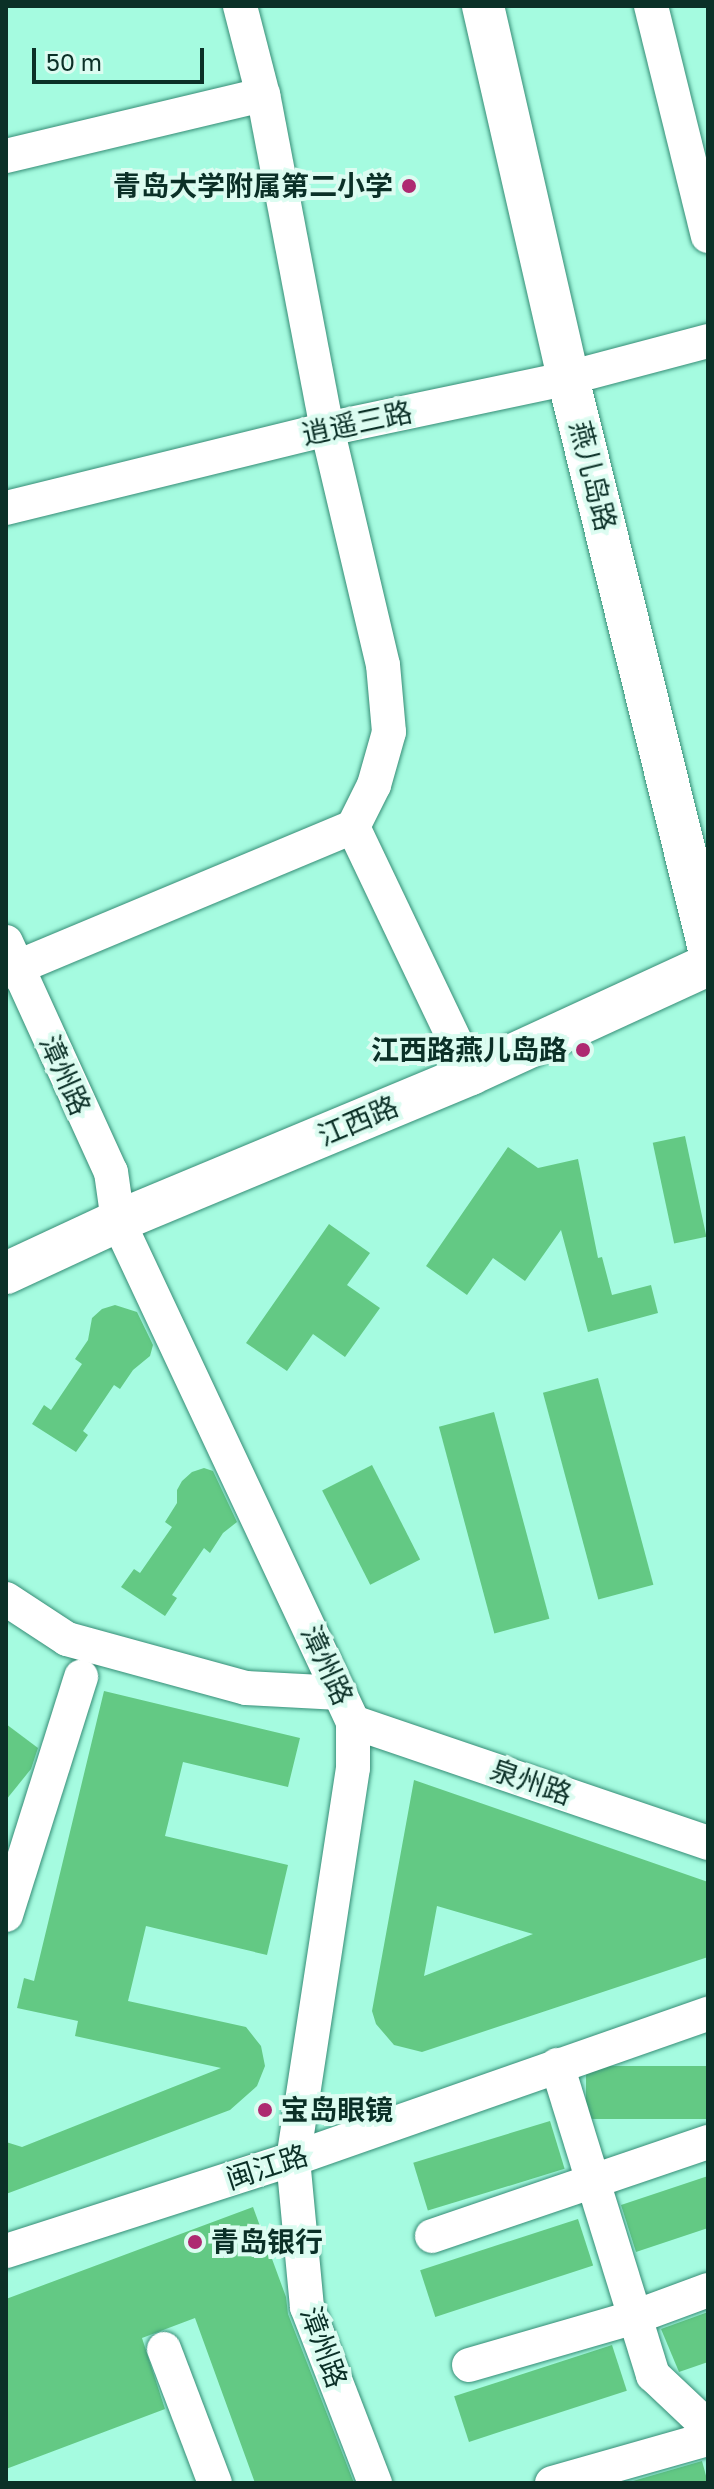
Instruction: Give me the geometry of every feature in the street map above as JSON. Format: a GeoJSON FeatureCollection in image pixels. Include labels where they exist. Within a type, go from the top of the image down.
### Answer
{"type":"FeatureCollection","features":[{"type":"Feature","properties":{"kind":"main road","name":"燕儿岛路"},"geometry":{"type":"LineString","coordinates":[[483,6],[708,848]]}},
{"type":"Feature","properties":{"kind":"main road","name":"燕儿岛路"},"geometry":{"type":"LineString","coordinates":[[507,6],[581,375],[708,945]]}},
{"type":"Feature","properties":{"kind":"main road","name":"江西路"},"geometry":{"type":"LineString","coordinates":[[6,1273],[118,1221],[471,1074],[708,965]]}},
{"type":"Feature","properties":{"kind":"street"},"geometry":{"type":"LineString","coordinates":[[10,960],[353,827],[374,785],[389,732],[383,665],[327,429],[263,95],[240,6]]}},
{"type":"Feature","properties":{"kind":"street"},"geometry":{"type":"LineString","coordinates":[[651,6],[708,236]]}},
{"type":"Feature","properties":{"kind":"street"},"geometry":{"type":"LineString","coordinates":[[6,156],[263,95]]}},
{"type":"Feature","properties":{"kind":"street","name":"逍遥三路"},"geometry":{"type":"LineString","coordinates":[[6,508],[327,429],[581,375],[708,341]]}},
{"type":"Feature","properties":{"kind":"street"},"geometry":{"type":"LineString","coordinates":[[353,827],[471,1074]]}},
{"type":"Feature","properties":{"kind":"street","name":"漳州路"},"geometry":{"type":"LineString","coordinates":[[10,960],[111,1172],[118,1221],[347,1707],[353,1768],[293,2159],[307,2307],[375,2483]]}},
{"type":"Feature","properties":{"kind":"street","name":"泉州路"},"geometry":{"type":"LineString","coordinates":[[6,1599],[67,1639],[246,1688],[347,1707],[708,1843]]}},
{"type":"Feature","properties":{"kind":"street"},"geometry":{"type":"LineString","coordinates":[[6,1915],[81,1677]]}},
{"type":"Feature","properties":{"kind":"street","name":"闽江路"},"geometry":{"type":"LineString","coordinates":[[6,2251],[293,2159],[708,2014]]}},
{"type":"Feature","properties":{"kind":"street"},"geometry":{"type":"LineString","coordinates":[[557,2065],[653,2375],[708,2427]]}},
{"type":"Feature","properties":{"kind":"street"},"geometry":{"type":"LineString","coordinates":[[432,2236],[708,2142]]}},
{"type":"Feature","properties":{"kind":"street"},"geometry":{"type":"LineString","coordinates":[[469,2365],[635,2317],[708,2290]]}},
{"type":"Feature","properties":{"kind":"street"},"geometry":{"type":"LineString","coordinates":[[164,2349],[215,2483]]}},
{"type":"Feature","properties":{"kind":"street"},"geometry":{"type":"LineString","coordinates":[[552,2483],[708,2439]]}},
{"type":"Feature","properties":{"kind":"building"},"geometry":{"type":"Polygon","coordinates":[[[685,1136],[706,1237],[674,1244],[653,1143],[685,1136]]]}},
{"type":"Feature","properties":{"kind":"building"},"geometry":{"type":"Polygon","coordinates":[[[508,1147],[538,1168],[578,1159],[598,1258],[602,1257],[612,1295],[651,1285],[658,1313],[588,1332],[561,1230],[525,1281],[493,1258],[467,1295],[426,1266],[508,1147]]]}},
{"type":"Feature","properties":{"kind":"building"},"geometry":{"type":"Polygon","coordinates":[[[329,1224],[370,1253],[347,1285],[380,1308],[345,1357],[313,1334],[287,1371],[246,1343],[329,1224]]]}},
{"type":"Feature","properties":{"kind":"building"},"geometry":{"type":"Polygon","coordinates":[[[115,1305],[137,1312],[153,1345],[150,1356],[133,1370],[120,1389],[114,1385],[83,1431],[88,1435],[76,1452],[32,1424],[44,1405],[51,1410],[82,1364],[75,1359],[88,1340],[92,1318],[102,1309],[115,1305]]]}},
{"type":"Feature","properties":{"kind":"building"},"geometry":{"type":"Polygon","coordinates":[[[598,1378],[653,1585],[598,1599],[543,1393],[598,1378]]]}},
{"type":"Feature","properties":{"kind":"building"},"geometry":{"type":"Polygon","coordinates":[[[494,1412],[549,1619],[494,1633],[439,1427],[494,1412]]]}},
{"type":"Feature","properties":{"kind":"building"},"geometry":{"type":"Polygon","coordinates":[[[372,1465],[420,1559],[370,1585],[322,1490],[372,1465]]]}},
{"type":"Feature","properties":{"kind":"building"},"geometry":{"type":"Polygon","coordinates":[[[204,1468],[213,1471],[237,1522],[223,1533],[210,1553],[204,1548],[172,1595],[177,1598],[165,1616],[121,1587],[134,1569],[140,1573],[172,1527],[165,1522],[177,1503],[177,1490],[182,1481],[192,1472],[204,1468]]]}},
{"type":"Feature","properties":{"kind":"building"},"geometry":{"type":"Polygon","coordinates":[[[104,1691],[300,1738],[288,1787],[183,1762],[165,1836],[288,1865],[267,1955],[146,1926],[128,2001],[246,2027],[261,2046],[265,2066],[257,2086],[230,2110],[6,2194],[6,2142],[22,2147],[221,2068],[75,2036],[78,2021],[17,2008],[24,1978],[34,1981],[104,1691]]]}},
{"type":"Feature","properties":{"kind":"building"},"geometry":{"type":"Polygon","coordinates":[[[6,1724],[38,1748],[31,1769],[6,1800],[6,1724]]]}},
{"type":"Feature","properties":{"kind":"building"},"geometry":{"type":"Polygon","coordinates":[[[414,1780],[708,1882],[708,1957],[422,2052],[394,2045],[376,2024],[372,2011],[414,1780]],[[437,1906],[424,1976],[533,1934],[437,1906]]]}},
{"type":"Feature","properties":{"kind":"building"},"geometry":{"type":"Polygon","coordinates":[[[586,2066],[708,2066],[708,2119],[586,2119],[586,2066]]]}},
{"type":"Feature","properties":{"kind":"building"},"geometry":{"type":"Polygon","coordinates":[[[550,2121],[565,2169],[428,2211],[413,2163],[550,2121]]]}},
{"type":"Feature","properties":{"kind":"building"},"geometry":{"type":"Polygon","coordinates":[[[708,2176],[708,2228],[636,2252],[621,2205],[708,2176]]]}},
{"type":"Feature","properties":{"kind":"building"},"geometry":{"type":"Polygon","coordinates":[[[253,2207],[286,2297],[288,2314],[354,2483],[255,2483],[195,2318],[142,2338],[165,2409],[6,2469],[6,2299],[253,2207]]]}},
{"type":"Feature","properties":{"kind":"building"},"geometry":{"type":"Polygon","coordinates":[[[578,2219],[593,2266],[435,2317],[420,2270],[578,2219]]]}},
{"type":"Feature","properties":{"kind":"building"},"geometry":{"type":"Polygon","coordinates":[[[708,2312],[708,2362],[679,2372],[661,2329],[708,2312]]]}},
{"type":"Feature","properties":{"kind":"building"},"geometry":{"type":"Polygon","coordinates":[[[612,2345],[627,2391],[469,2442],[454,2396],[612,2345]]]}},
{"type":"Feature","properties":{"kind":"building"},"geometry":{"type":"Polygon","coordinates":[[[702,2461],[708,2483],[626,2483],[702,2461]]]}},
{"type":"Feature","properties":{"kind":"place","name":"青岛大学附属第二小学"},"geometry":{"type":"Point","coordinates":[409,186]}},
{"type":"Feature","properties":{"kind":"place","name":"江西路燕儿岛路"},"geometry":{"type":"Point","coordinates":[583,1050]}},
{"type":"Feature","properties":{"kind":"place","name":"宝岛眼镜"},"geometry":{"type":"Point","coordinates":[265,2110]}},
{"type":"Feature","properties":{"kind":"place","name":"青岛银行"},"geometry":{"type":"Point","coordinates":[195,2242]}}]}
